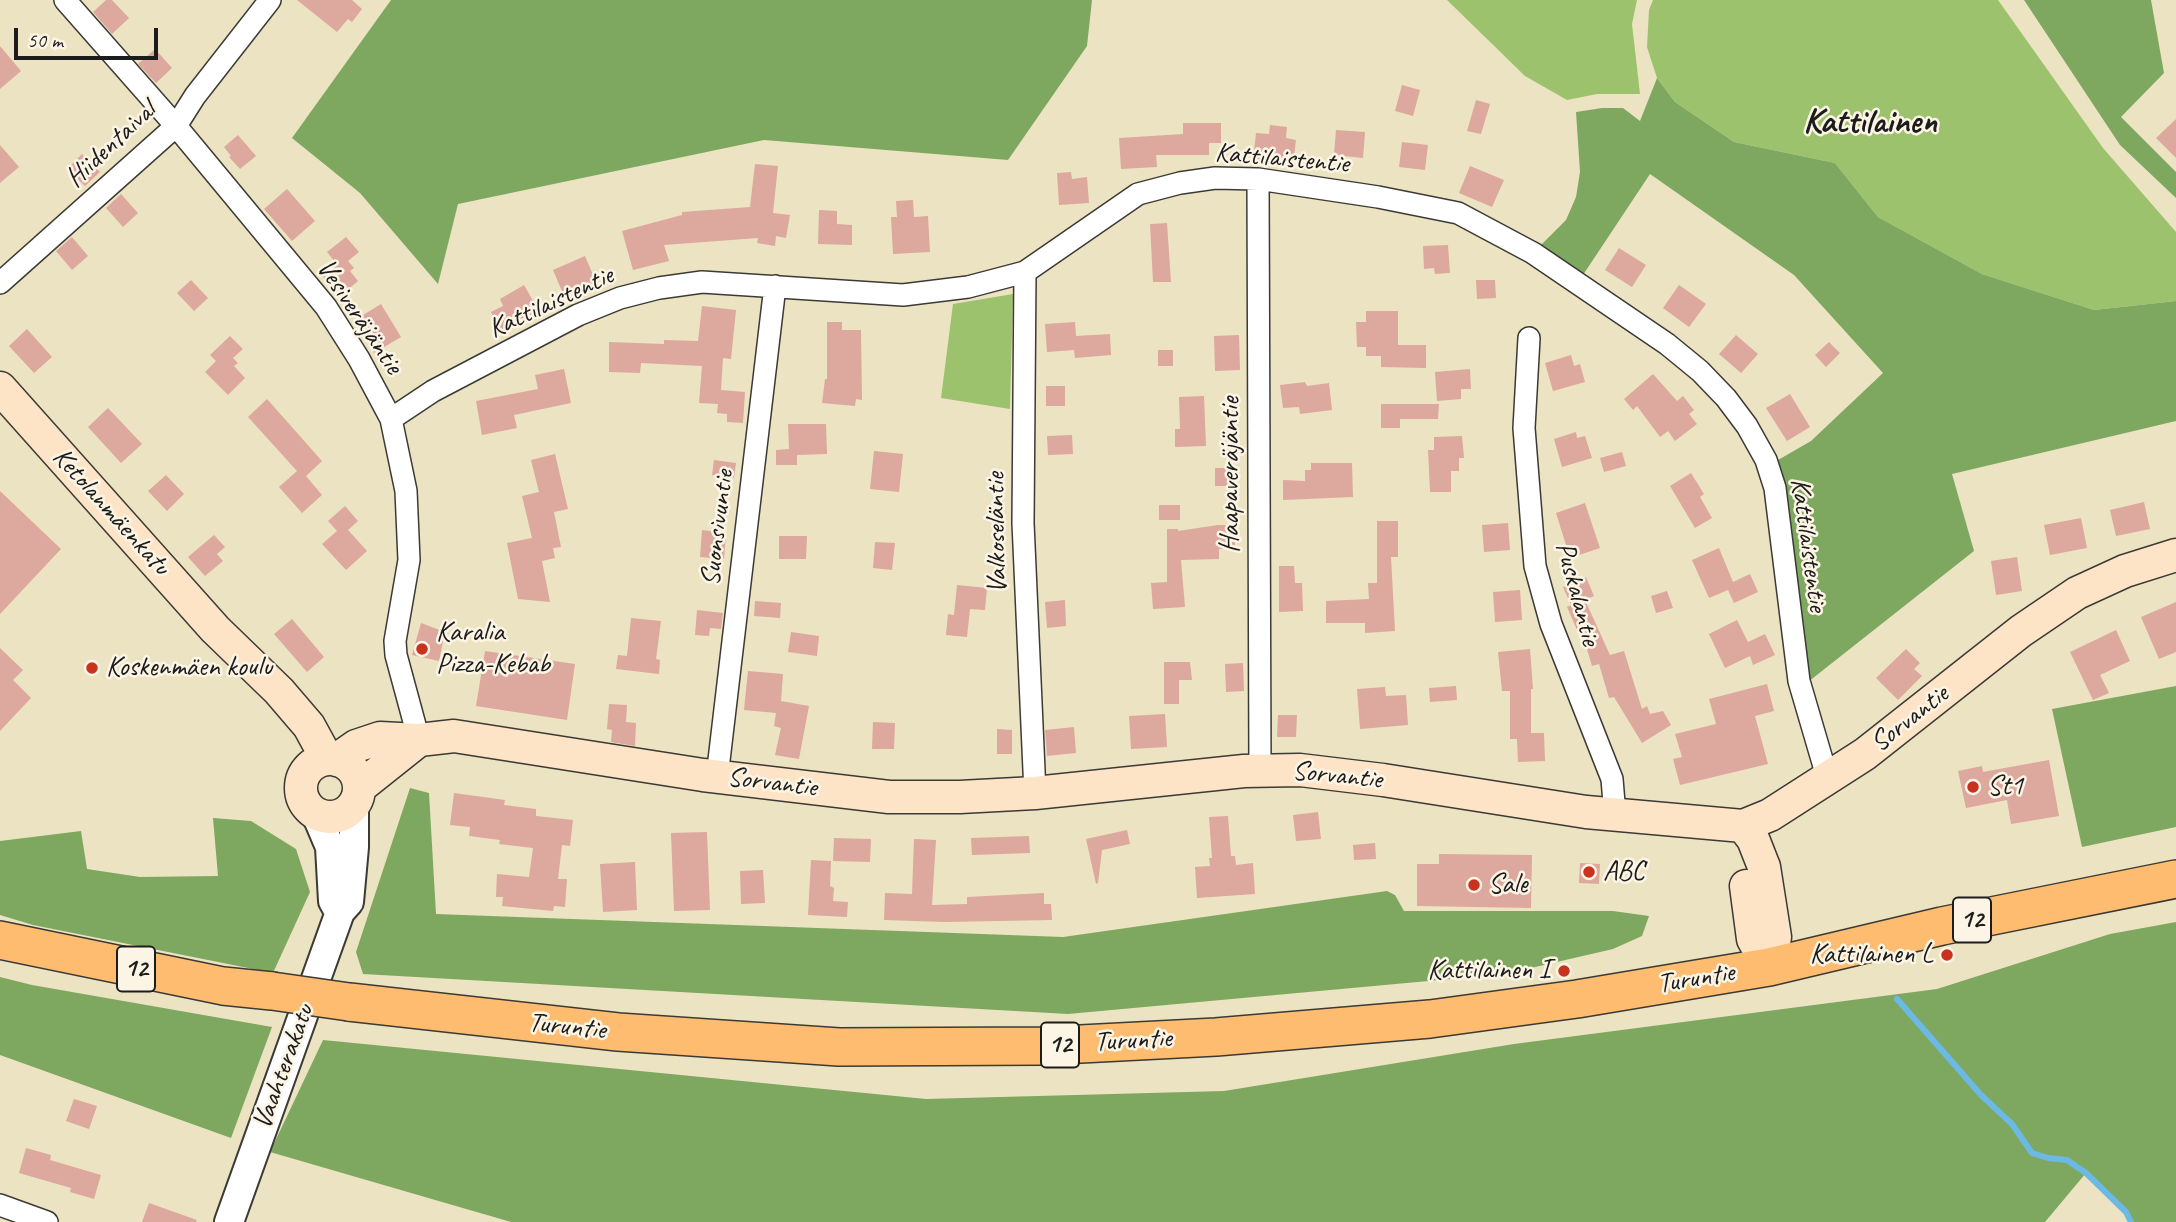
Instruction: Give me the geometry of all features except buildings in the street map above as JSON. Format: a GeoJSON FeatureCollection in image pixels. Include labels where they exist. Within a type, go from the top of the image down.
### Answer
{"type":"FeatureCollection","features":[{"type":"Feature","properties":{"kind":"highway","name":"Turuntie"},"geometry":{"type":"LineString","coordinates":[[0,940],[223,986],[618,1032],[839,1047],[1042,1046],[1216,1037],[1430,1020],[1769,967],[1942,926],[2176,879]]}},
{"type":"Feature","properties":{"kind":"main road","name":"Ketolanmäenkatu"},"geometry":{"type":"LineString","coordinates":[[0,388],[222,636],[277,712],[323,763]]}},
{"type":"Feature","properties":{"kind":"main road","name":"Sorvantie"},"geometry":{"type":"LineString","coordinates":[[323,763],[380,738],[419,740],[454,736],[717,777],[889,797],[1035,793],[1260,770],[1300,770],[1335,773],[1586,812],[1744,826],[1770,815],[1828,780],[2067,598],[2112,576],[2176,555]]}},
{"type":"Feature","properties":{"kind":"main road"},"geometry":{"type":"LineString","coordinates":[[357,796],[353,769],[323,763],[302,780],[301,793],[306,805],[316,814],[332,818],[348,811],[357,796],[419,740]]}},
{"type":"Feature","properties":{"kind":"main road"},"geometry":{"type":"LineString","coordinates":[[1744,826],[1741,841],[1753,939],[1769,967]]}},
{"type":"Feature","properties":{"kind":"street","name":"Vesiveräjäntie"},"geometry":{"type":"LineString","coordinates":[[65,0],[176,126],[326,307],[359,359],[391,419],[406,491],[409,560],[395,641],[396,654],[419,740]]}},
{"type":"Feature","properties":{"kind":"street","name":"Hiidentaival"},"geometry":{"type":"LineString","coordinates":[[0,283],[176,126],[195,96],[270,0]]}},
{"type":"Feature","properties":{"kind":"street","name":"Kattilaistentie"},"geometry":{"type":"LineString","coordinates":[[391,419],[433,391],[578,315],[620,298],[659,288],[702,282],[903,295],[968,287],[1025,272],[1138,194],[1191,181],[1215,178],[1258,179],[1378,197],[1458,213],[1534,253],[1667,344],[1700,371],[1726,398],[1747,426],[1766,460],[1775,488],[1799,681],[1828,780]]}},
{"type":"Feature","properties":{"kind":"street","name":"Haapaveräjäntie"},"geometry":{"type":"LineString","coordinates":[[1258,179],[1260,770]]}},
{"type":"Feature","properties":{"kind":"street","name":"Valkoseläntie"},"geometry":{"type":"LineString","coordinates":[[1025,272],[1023,523],[1035,793]]}},
{"type":"Feature","properties":{"kind":"street","name":"Suonsivuntie"},"geometry":{"type":"LineString","coordinates":[[717,777],[775,285]]}},
{"type":"Feature","properties":{"kind":"street","name":"Puskalantie"},"geometry":{"type":"LineString","coordinates":[[1530,338],[1524,428],[1535,566],[1551,624],[1612,779],[1615,815]]}},
{"type":"Feature","properties":{"kind":"street","name":"Vaahterakatu"},"geometry":{"type":"LineString","coordinates":[[229,1222],[340,912],[349,902],[357,796]]}},
{"type":"Feature","properties":{"kind":"street"},"geometry":{"type":"LineString","coordinates":[[316,814],[330,847],[333,901],[340,912]]}},
{"type":"Feature","properties":{"kind":"street"},"geometry":{"type":"LineString","coordinates":[[0,1205],[47,1222]]}},
{"type":"Feature","properties":{"kind":"green space"},"geometry":{"type":"Polygon","coordinates":[[[391,0],[1092,0],[1087,46],[1008,160],[764,140],[458,204],[438,284],[360,193],[292,138],[391,0]]]}},
{"type":"Feature","properties":{"kind":"green space"},"geometry":{"type":"Polygon","coordinates":[[[1447,0],[1637,0],[1632,24],[1640,94],[1597,94],[1567,100],[1525,76],[1447,0]]]}},
{"type":"Feature","properties":{"kind":"green space"},"geometry":{"type":"Polygon","coordinates":[[[1653,0],[1998,0],[2103,148],[2176,232],[2176,301],[2094,310],[1982,274],[1878,217],[1835,163],[1734,142],[1675,102],[1657,78],[1647,47],[1649,10],[1653,0]]]}},
{"type":"Feature","properties":{"kind":"green space"},"geometry":{"type":"Polygon","coordinates":[[[2024,0],[2151,0],[2164,73],[2121,117],[2176,172],[2176,198],[2120,145],[2024,0]]]}},
{"type":"Feature","properties":{"kind":"green space"},"geometry":{"type":"Polygon","coordinates":[[[1657,78],[1675,102],[1734,142],[1835,163],[1878,217],[1982,274],[2094,310],[2176,301],[2176,421],[1952,474],[1974,551],[1808,682],[1789,521],[1778,460],[1811,441],[1883,373],[1794,275],[1650,174],[1577,284],[1533,253],[1566,220],[1576,197],[1580,172],[1576,112],[1623,108],[1640,121],[1657,78]]]}},
{"type":"Feature","properties":{"kind":"green space"},"geometry":{"type":"Polygon","coordinates":[[[1013,294],[1010,409],[941,398],[953,304],[1013,294]]]}},
{"type":"Feature","properties":{"kind":"green space"},"geometry":{"type":"Polygon","coordinates":[[[2176,686],[2176,827],[2082,847],[2052,709],[2176,686]]]}},
{"type":"Feature","properties":{"kind":"green space"},"geometry":{"type":"Polygon","coordinates":[[[410,788],[429,793],[436,914],[1063,937],[1387,891],[1395,895],[1404,911],[1613,911],[1649,916],[1642,936],[1613,949],[1505,974],[1068,1014],[363,974],[356,952],[410,788]]]}},
{"type":"Feature","properties":{"kind":"green space"},"geometry":{"type":"Polygon","coordinates":[[[213,818],[251,821],[296,849],[310,892],[273,973],[33,925],[0,915],[0,841],[81,831],[87,869],[140,877],[218,876],[213,818]]]}},
{"type":"Feature","properties":{"kind":"green space"},"geometry":{"type":"Polygon","coordinates":[[[2176,922],[2176,1222],[2131,1222],[2126,1212],[2086,1173],[2045,1222],[511,1222],[270,1152],[323,1040],[926,1099],[1224,1091],[1514,1044],[1937,989],[2110,934],[2176,922]]]}},
{"type":"Feature","properties":{"kind":"green space"},"geometry":{"type":"Polygon","coordinates":[[[0,977],[272,1027],[231,1138],[0,1055],[0,977]]]}},
{"type":"Feature","properties":{"kind":"waterway"},"geometry":{"type":"LineString","coordinates":[[1897,999],[1981,1095],[2012,1124],[2032,1153],[2067,1160],[2086,1173],[2126,1212],[2131,1222]]}},
{"type":"Feature","properties":{"kind":"place","name":"Karalia Pizza-Kebab"},"geometry":{"type":"Point","coordinates":[422,649]}},
{"type":"Feature","properties":{"kind":"place","name":"Koskenmäen koulu"},"geometry":{"type":"Point","coordinates":[92,668]}},
{"type":"Feature","properties":{"kind":"place","name":"St1"},"geometry":{"type":"Point","coordinates":[1973,787]}},
{"type":"Feature","properties":{"kind":"place","name":"ABC"},"geometry":{"type":"Point","coordinates":[1589,872]}},
{"type":"Feature","properties":{"kind":"place","name":"Sale"},"geometry":{"type":"Point","coordinates":[1474,885]}},
{"type":"Feature","properties":{"kind":"place","name":"Kattilainen L"},"geometry":{"type":"Point","coordinates":[1947,955]}},
{"type":"Feature","properties":{"kind":"place","name":"Kattilainen I"},"geometry":{"type":"Point","coordinates":[1564,971]}},
{"type":"Feature","properties":{"kind":"district","name":"Kattilainen"},"geometry":{"type":"Point","coordinates":[1870,123]}}]}
